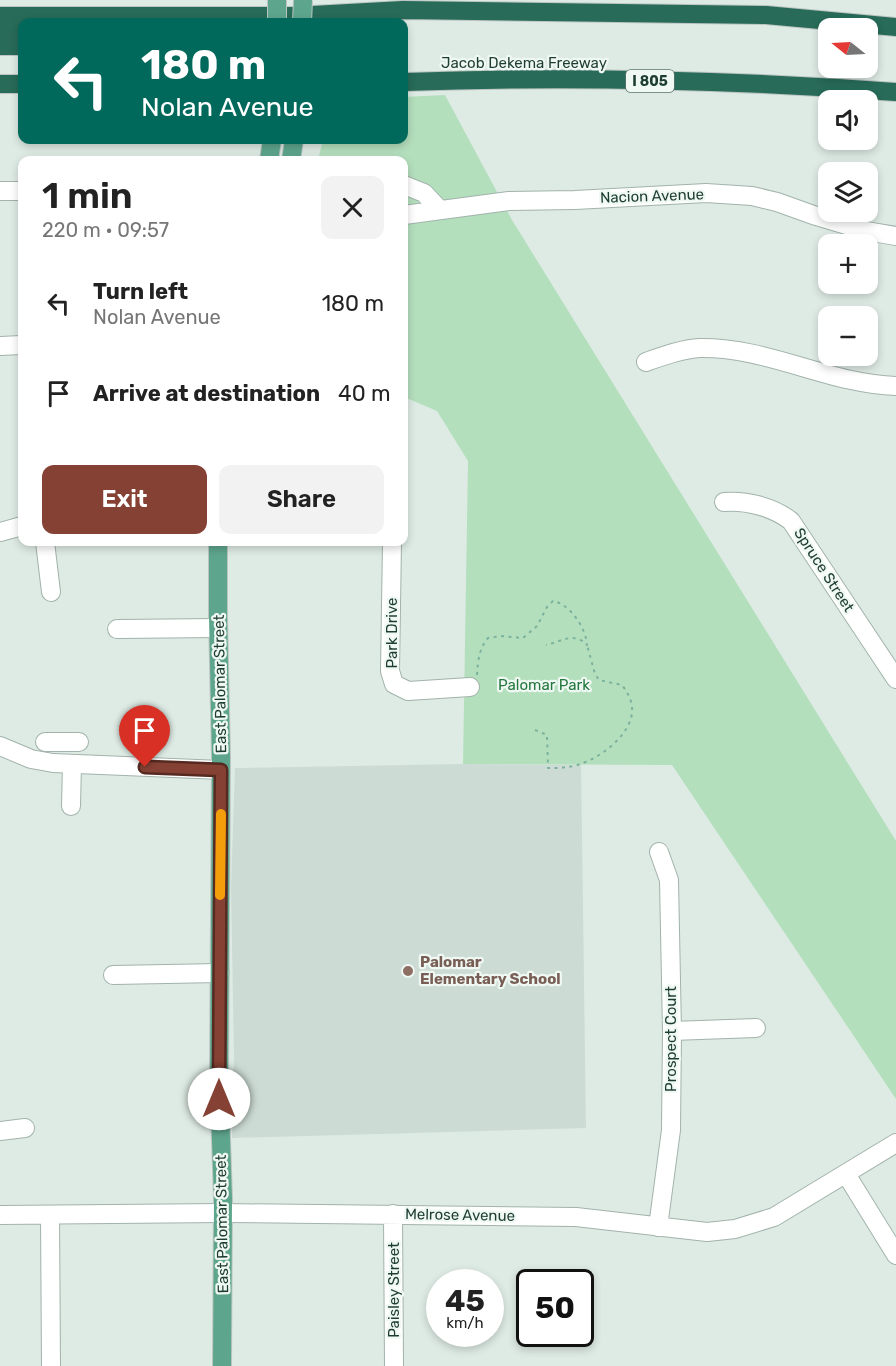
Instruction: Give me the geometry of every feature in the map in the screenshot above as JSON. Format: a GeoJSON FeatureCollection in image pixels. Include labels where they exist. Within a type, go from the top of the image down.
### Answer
{"type":"FeatureCollection","features":[{"type":"Feature","properties":{"kind":"highway"},"geometry":{"type":"LineString","coordinates":[[0,16],[294,16],[403,10],[766,15],[896,27]]}},
{"type":"Feature","properties":{"kind":"highway"},"geometry":{"type":"LineString","coordinates":[[0,30],[18,30]]}},
{"type":"Feature","properties":{"kind":"highway"},"geometry":{"type":"LineString","coordinates":[[0,46],[18,46]]}},
{"type":"Feature","properties":{"kind":"highway","name":"Jacob Dekema Freeway"},"geometry":{"type":"LineString","coordinates":[[408,82],[537,78],[757,83],[896,92]]}},
{"type":"Feature","properties":{"kind":"highway"},"geometry":{"type":"LineString","coordinates":[[0,84],[18,84]]}},
{"type":"Feature","properties":{"kind":"main road"},"geometry":{"type":"LineString","coordinates":[[277,0],[277,18]]}},
{"type":"Feature","properties":{"kind":"main road"},"geometry":{"type":"LineString","coordinates":[[303,0],[303,18]]}},
{"type":"Feature","properties":{"kind":"main road","name":"East Palomar Street"},"geometry":{"type":"LineString","coordinates":[[218,546],[221,770],[219,1117],[223,1213],[222,1366]]}},
{"type":"Feature","properties":{"kind":"street"},"geometry":{"type":"LineString","coordinates":[[408,187],[424,193],[440,210]]}},
{"type":"Feature","properties":{"kind":"street"},"geometry":{"type":"LineString","coordinates":[[0,191],[18,191]]}},
{"type":"Feature","properties":{"kind":"street","name":"Nacion Avenue"},"geometry":{"type":"LineString","coordinates":[[408,214],[479,203],[706,193],[745,195],[769,200],[866,231],[896,236]]}},
{"type":"Feature","properties":{"kind":"street"},"geometry":{"type":"LineString","coordinates":[[0,346],[18,345]]}},
{"type":"Feature","properties":{"kind":"street"},"geometry":{"type":"LineString","coordinates":[[646,362],[699,348],[729,350],[758,354],[870,386],[896,386]]}},
{"type":"Feature","properties":{"kind":"street","name":"Spruce Street"},"geometry":{"type":"LineString","coordinates":[[724,502],[739,501],[780,513],[791,521],[890,658],[896,679]]}},
{"type":"Feature","properties":{"kind":"street"},"geometry":{"type":"LineString","coordinates":[[0,532],[18,527]]}},
{"type":"Feature","properties":{"kind":"street"},"geometry":{"type":"LineString","coordinates":[[45,546],[51,592]]}},
{"type":"Feature","properties":{"kind":"street","name":"Park Drive"},"geometry":{"type":"LineString","coordinates":[[392,546],[390,671],[394,684],[408,691],[473,685]]}},
{"type":"Feature","properties":{"kind":"street"},"geometry":{"type":"LineString","coordinates":[[117,629],[218,628]]}},
{"type":"Feature","properties":{"kind":"street"},"geometry":{"type":"LineString","coordinates":[[45,742],[79,742]]}},
{"type":"Feature","properties":{"kind":"street"},"geometry":{"type":"LineString","coordinates":[[0,746],[31,759],[53,764],[221,770]]}},
{"type":"Feature","properties":{"kind":"street"},"geometry":{"type":"LineString","coordinates":[[71,806],[72,764]]}},
{"type":"Feature","properties":{"kind":"street","name":"Prospect Court"},"geometry":{"type":"LineString","coordinates":[[658,1227],[671,1130],[672,1031],[669,880],[659,852]]}},
{"type":"Feature","properties":{"kind":"street"},"geometry":{"type":"LineString","coordinates":[[113,975],[220,973]]}},
{"type":"Feature","properties":{"kind":"street"},"geometry":{"type":"LineString","coordinates":[[672,1031],[756,1028]]}},
{"type":"Feature","properties":{"kind":"street"},"geometry":{"type":"LineString","coordinates":[[0,1131],[25,1128]]}},
{"type":"Feature","properties":{"kind":"street","name":"Melrose Avenue"},"geometry":{"type":"LineString","coordinates":[[0,1215],[223,1213],[576,1217],[707,1232],[735,1229],[774,1217],[896,1143]]}},
{"type":"Feature","properties":{"kind":"street"},"geometry":{"type":"LineString","coordinates":[[846,1174],[896,1255]]}},
{"type":"Feature","properties":{"kind":"street","name":"Paisley Street"},"geometry":{"type":"LineString","coordinates":[[393,1214],[394,1366]]}},
{"type":"Feature","properties":{"kind":"street"},"geometry":{"type":"LineString","coordinates":[[50,1215],[51,1366]]}},
{"type":"Feature","properties":{"kind":"path"},"geometry":{"type":"LineString","coordinates":[[473,685],[478,659],[488,638],[501,636],[523,638],[537,626],[547,607],[554,601],[561,602],[568,608],[583,632],[599,680],[622,685],[629,696],[632,708],[631,718],[623,735],[591,760],[569,767],[548,768],[547,735],[535,730]]}},
{"type":"Feature","properties":{"kind":"path"},"geometry":{"type":"LineString","coordinates":[[546,645],[559,639],[575,638],[582,639],[587,645]]}},
{"type":"Feature","properties":{"kind":"shaded area","name":"Palomar Elementary School"},"geometry":{"type":"Polygon","coordinates":[[[463,764],[581,765],[586,1128],[232,1138],[234,1055],[231,887],[235,768],[463,764]]]}},
{"type":"Feature","properties":{"kind":"green space","name":"Palomar Park"},"geometry":{"type":"Polygon","coordinates":[[[445,95],[512,220],[896,841],[896,1099],[672,765],[463,764],[468,461],[437,411],[408,399],[408,156],[319,156],[322,144],[408,144],[408,97],[445,95]]]}},
{"type":"Feature","properties":{"kind":"slow traffic"},"geometry":{"type":"LineString","coordinates":[[220,895],[221,814]]}},
{"type":"Feature","properties":{"kind":"place","name":"Palomar Elementary School"},"geometry":{"type":"Point","coordinates":[408,971]}},
{"type":"Feature","properties":{"kind":"route"},"geometry":{"type":"LineString","coordinates":[[145,767],[221,770],[219,1099]]}}]}
